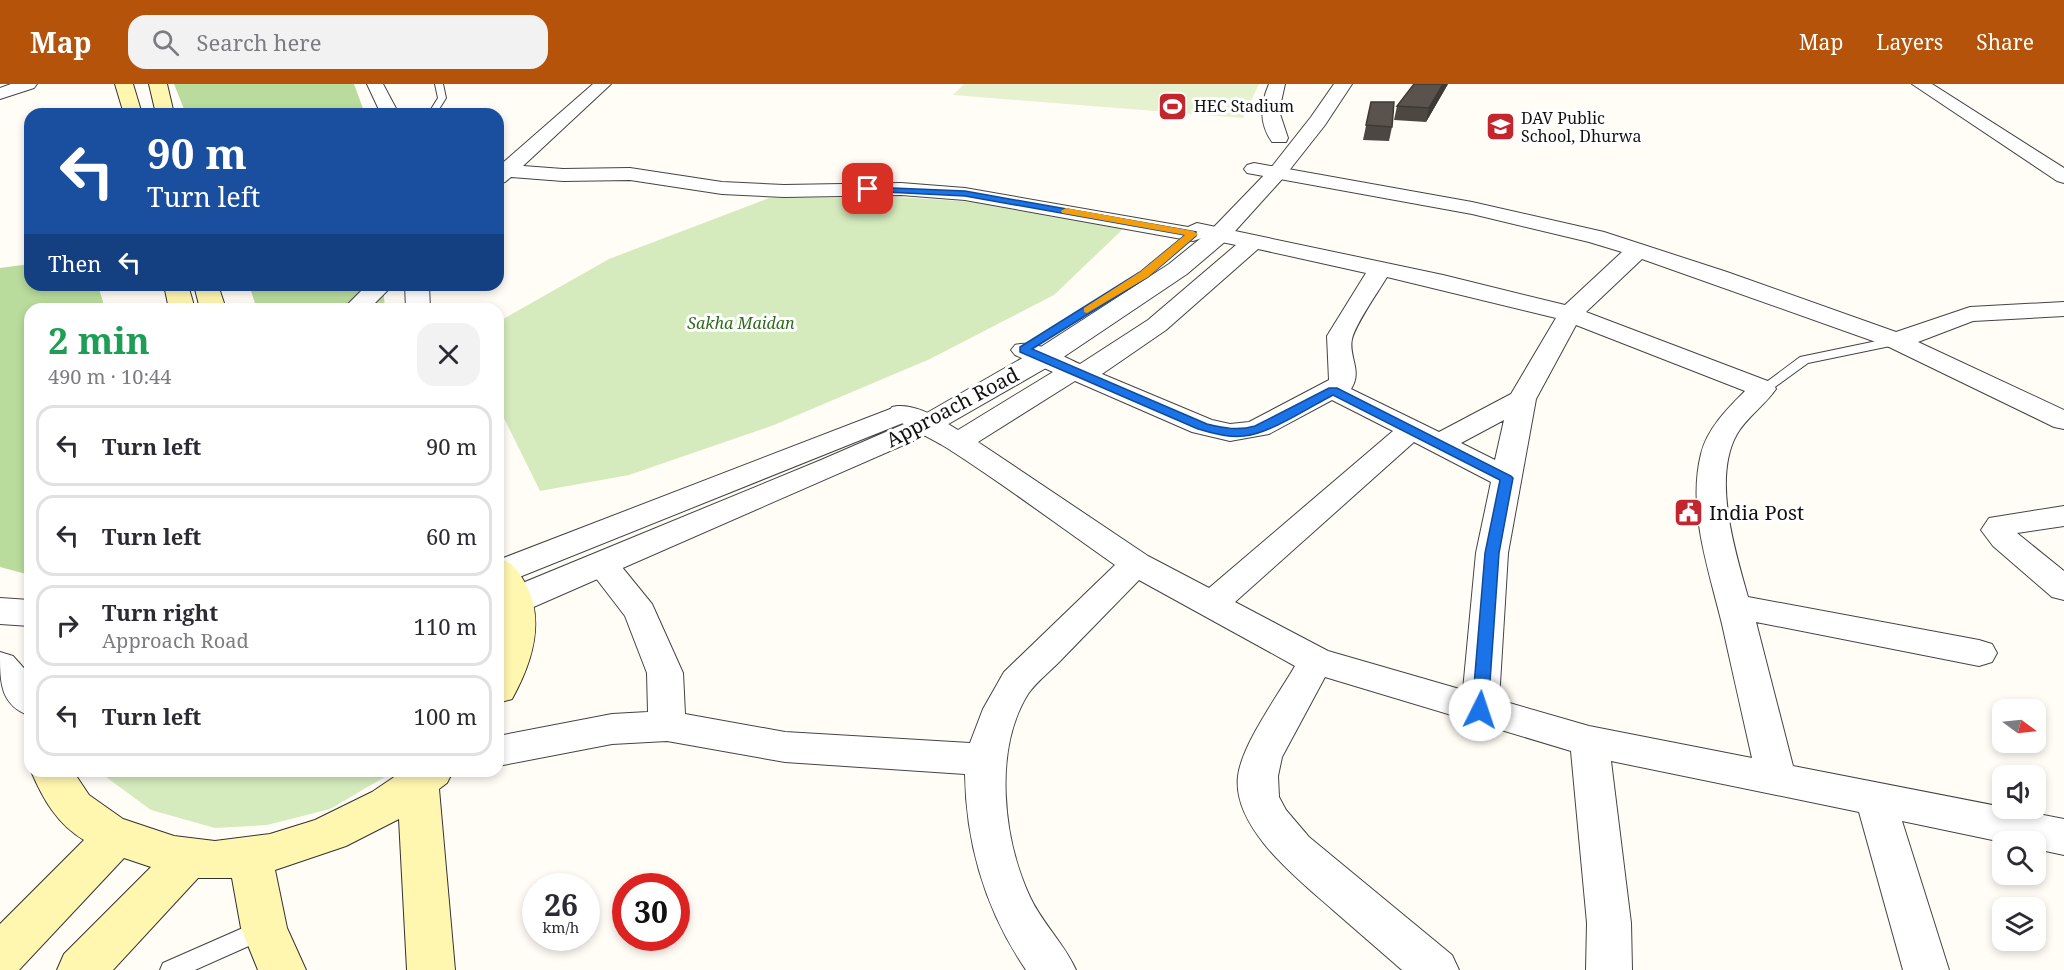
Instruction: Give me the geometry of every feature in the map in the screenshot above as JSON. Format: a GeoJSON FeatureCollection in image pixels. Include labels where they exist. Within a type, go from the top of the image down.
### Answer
{"type":"FeatureCollection","features":[{"type":"Feature","properties":{"kind":"main road"},"geometry":{"type":"LineString","coordinates":[[124,84],[131,108]]}},
{"type":"Feature","properties":{"kind":"main road"},"geometry":{"type":"LineString","coordinates":[[158,84],[164,108]]}},
{"type":"Feature","properties":{"kind":"main road"},"geometry":{"type":"LineString","coordinates":[[504,676],[519,634],[505,581]]}},
{"type":"Feature","properties":{"kind":"main road"},"geometry":{"type":"LineString","coordinates":[[54,777],[58,790],[81,816],[116,837],[166,852],[214,860],[250,857],[308,841],[368,816],[425,778]]}},
{"type":"Feature","properties":{"kind":"main road"},"geometry":{"type":"LineString","coordinates":[[425,778],[431,970]]}},
{"type":"Feature","properties":{"kind":"main road"},"geometry":{"type":"LineString","coordinates":[[0,957],[116,837]]}},
{"type":"Feature","properties":{"kind":"main road"},"geometry":{"type":"LineString","coordinates":[[81,970],[190,857]]}},
{"type":"Feature","properties":{"kind":"main road"},"geometry":{"type":"LineString","coordinates":[[250,857],[264,928],[282,970]]}},
{"type":"Feature","properties":{"kind":"street"},"geometry":{"type":"LineString","coordinates":[[0,87],[7,84]]}},
{"type":"Feature","properties":{"kind":"street"},"geometry":{"type":"LineString","coordinates":[[0,94],[28,84]]}},
{"type":"Feature","properties":{"kind":"street"},"geometry":{"type":"LineString","coordinates":[[375,84],[387,108]]}},
{"type":"Feature","properties":{"kind":"street"},"geometry":{"type":"LineString","coordinates":[[504,173],[603,84]]}},
{"type":"Feature","properties":{"kind":"street"},"geometry":{"type":"LineString","coordinates":[[1277,84],[1270,101],[1269,118],[1279,138]]}},
{"type":"Feature","properties":{"kind":"street","name":"Approach Road"},"geometry":{"type":"LineString","coordinates":[[1266,171],[1279,138],[1322,84]]}},
{"type":"Feature","properties":{"kind":"street","name":"Approach Road"},"geometry":{"type":"LineString","coordinates":[[505,581],[601,564],[929,427],[1034,354],[1178,269],[1203,233],[1318,121],[1342,84]]}},
{"type":"Feature","properties":{"kind":"street"},"geometry":{"type":"LineString","coordinates":[[1920,84],[2064,177]]}},
{"type":"Feature","properties":{"kind":"street"},"geometry":{"type":"LineString","coordinates":[[1266,171],[1472,208],[1596,237],[1638,250],[1896,341],[2064,422]]}},
{"type":"Feature","properties":{"kind":"street"},"geometry":{"type":"LineString","coordinates":[[504,175],[630,174],[696,185],[743,189],[939,191],[1203,233],[1380,269],[1570,314],[1763,389],[1732,422],[1721,439],[1715,453],[1711,476],[1718,540],[1777,779]]}},
{"type":"Feature","properties":{"kind":"street"},"geometry":{"type":"LineString","coordinates":[[929,427],[1077,373],[1157,325],[1252,242]]}},
{"type":"Feature","properties":{"kind":"street"},"geometry":{"type":"LineString","coordinates":[[1480,710],[1492,553],[1522,399],[1570,314],[1638,250]]}},
{"type":"Feature","properties":{"kind":"street"},"geometry":{"type":"LineString","coordinates":[[1034,354],[1202,426],[1236,433],[1259,428],[1341,384],[1344,378],[1338,347],[1340,336],[1380,269]]}},
{"type":"Feature","properties":{"kind":"street"},"geometry":{"type":"LineString","coordinates":[[362,303],[374,291]]}},
{"type":"Feature","properties":{"kind":"street"},"geometry":{"type":"LineString","coordinates":[[1896,341],[1970,314],[2064,309]]}},
{"type":"Feature","properties":{"kind":"street"},"geometry":{"type":"LineString","coordinates":[[1333,390],[1506,478]]}},
{"type":"Feature","properties":{"kind":"street"},"geometry":{"type":"LineString","coordinates":[[1438,444],[1522,399]]}},
{"type":"Feature","properties":{"kind":"street"},"geometry":{"type":"LineString","coordinates":[[929,427],[1136,564],[1316,660],[1589,741],[2064,837]]}},
{"type":"Feature","properties":{"kind":"street","name":"Approach Road"},"geometry":{"type":"LineString","coordinates":[[505,581],[929,427]]}},
{"type":"Feature","properties":{"kind":"street"},"geometry":{"type":"LineString","coordinates":[[1211,605],[1411,430]]}},
{"type":"Feature","properties":{"kind":"street"},"geometry":{"type":"LineString","coordinates":[[2064,516],[2000,525],[1997,530],[2004,539],[2064,589]]}},
{"type":"Feature","properties":{"kind":"street"},"geometry":{"type":"LineString","coordinates":[[601,564],[640,612],[665,673],[668,726]]}},
{"type":"Feature","properties":{"kind":"street"},"geometry":{"type":"LineString","coordinates":[[1053,970],[1032,942],[1010,900],[997,856],[987,806],[986,760],[994,729],[1005,701],[1017,682],[1136,564]]}},
{"type":"Feature","properties":{"kind":"street"},"geometry":{"type":"LineString","coordinates":[[1734,606],[1979,653]]}},
{"type":"Feature","properties":{"kind":"street"},"geometry":{"type":"LineString","coordinates":[[0,611],[24,613]]}},
{"type":"Feature","properties":{"kind":"street"},"geometry":{"type":"LineString","coordinates":[[1316,660],[1263,756],[1258,776],[1258,796],[1271,822],[1294,850],[1436,970]]}},
{"type":"Feature","properties":{"kind":"street"},"geometry":{"type":"LineString","coordinates":[[0,666],[24,694]]}},
{"type":"Feature","properties":{"kind":"street"},"geometry":{"type":"LineString","coordinates":[[504,750],[612,729],[668,726],[785,747],[986,760]]}},
{"type":"Feature","properties":{"kind":"street"},"geometry":{"type":"LineString","coordinates":[[1589,741],[1609,923],[1609,970]]}},
{"type":"Feature","properties":{"kind":"street"},"geometry":{"type":"LineString","coordinates":[[1875,798],[1926,970]]}},
{"type":"Feature","properties":{"kind":"lane"},"geometry":{"type":"LineString","coordinates":[[436,108],[442,98],[439,84]]}},
{"type":"Feature","properties":{"kind":"lane"},"geometry":{"type":"LineString","coordinates":[[1763,389],[1804,360],[1896,341]]}},
{"type":"Feature","properties":{"kind":"lane"},"geometry":{"type":"LineString","coordinates":[[171,970],[264,928]]}},
{"type":"Feature","properties":{"kind":"green space"},"geometry":{"type":"Polygon","coordinates":[[[174,84],[354,84],[363,108],[184,108],[174,84]]]}},
{"type":"Feature","properties":{"kind":"green space","name":"HEC Stadium"},"geometry":{"type":"Polygon","coordinates":[[[964,84],[1259,84],[1243,118],[953,95],[964,84]]]}},
{"type":"Feature","properties":{"kind":"green space","name":"Sakha Maidan"},"geometry":{"type":"Polygon","coordinates":[[[898,197],[990,203],[1123,229],[1054,295],[930,359],[774,425],[629,475],[540,491],[504,418],[504,319],[609,259],[769,198],[898,197]]]}},
{"type":"Feature","properties":{"kind":"green space"},"geometry":{"type":"Polygon","coordinates":[[[24,265],[24,291],[100,291],[103,303],[24,303],[24,573],[0,567],[0,268],[24,265]]]}},
{"type":"Feature","properties":{"kind":"green space"},"geometry":{"type":"Polygon","coordinates":[[[251,291],[384,291],[384,303],[255,303],[251,291]]]}},
{"type":"Feature","properties":{"kind":"green space"},"geometry":{"type":"Polygon","coordinates":[[[106,777],[385,777],[330,809],[267,825],[215,828],[151,810],[106,777]]]}},
{"type":"Feature","properties":{"kind":"building"},"geometry":{"type":"Polygon","coordinates":[[[1414,84],[1443,84],[1429,108],[1397,106],[1414,84]]]}},
{"type":"Feature","properties":{"kind":"building"},"geometry":{"type":"Polygon","coordinates":[[[1371,102],[1394,102],[1392,127],[1366,125],[1371,102]]]}},
{"type":"Feature","properties":{"kind":"slow traffic"},"geometry":{"type":"LineString","coordinates":[[1066,211],[1193,234],[1144,274],[1087,310]]}},
{"type":"Feature","properties":{"kind":"place","name":"HEC Stadium"},"geometry":{"type":"Point","coordinates":[1173,106]}},
{"type":"Feature","properties":{"kind":"place","name":"DAV Public School, Dhurwa"},"geometry":{"type":"Point","coordinates":[1500,127]}},
{"type":"Feature","properties":{"kind":"place","name":"India Post"},"geometry":{"type":"Point","coordinates":[1688,512]}},
{"type":"Feature","properties":{"kind":"route"},"geometry":{"type":"LineString","coordinates":[[868,189],[965,194],[1193,234],[1144,274],[1024,350],[1202,426],[1226,432],[1244,433],[1259,428],[1333,390],[1506,478],[1492,553],[1480,710]]}}]}
